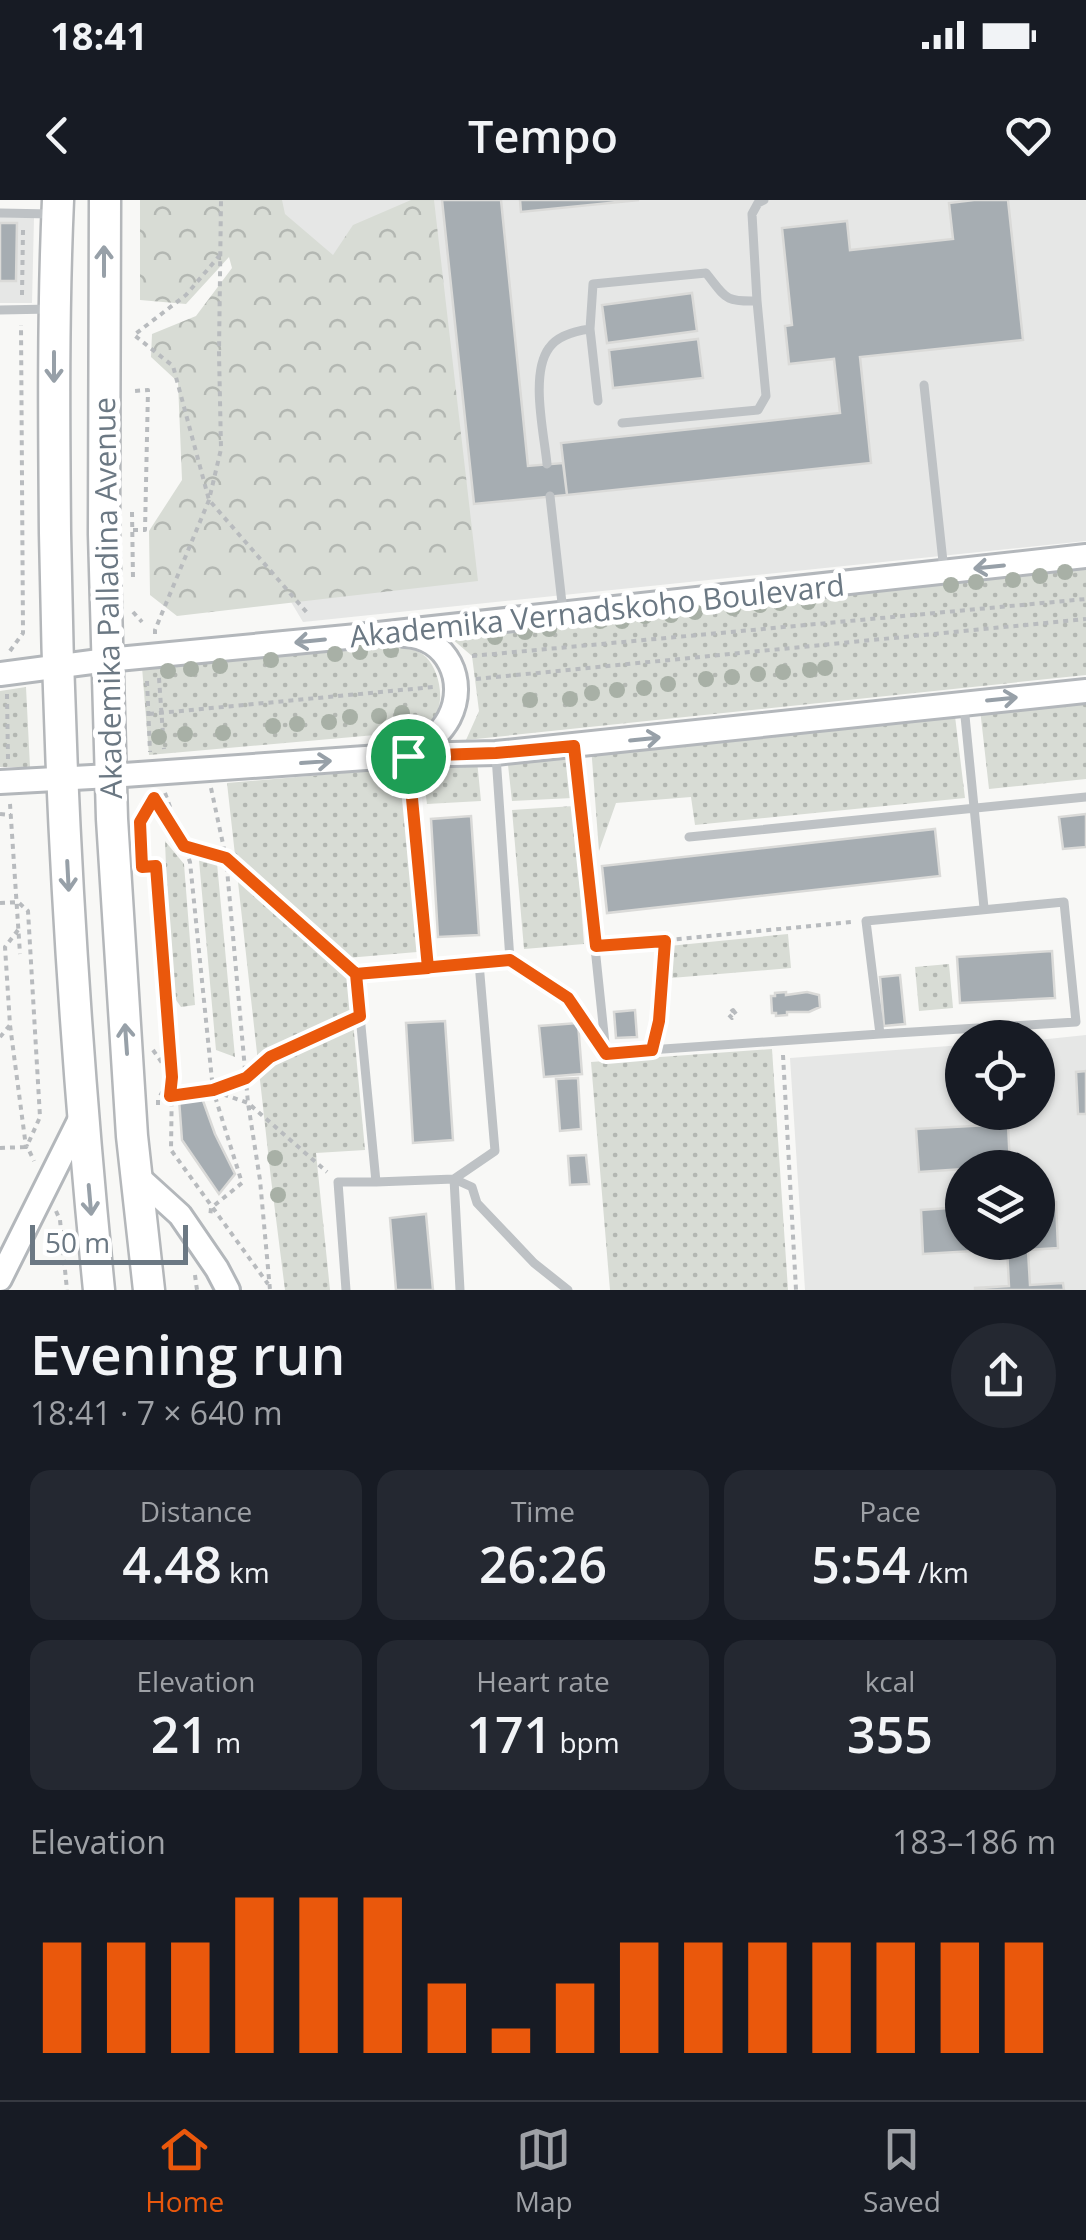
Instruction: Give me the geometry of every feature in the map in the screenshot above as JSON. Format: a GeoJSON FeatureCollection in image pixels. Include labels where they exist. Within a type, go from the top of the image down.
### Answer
{"type":"FeatureCollection","features":[{"type":"Feature","properties":{"kind":"highway","name":"Akademika Palladina Avenue"},"geometry":{"type":"LineString","coordinates":[[105,200],[103,436],[110,776],[136,1175],[149,1290]]}},
{"type":"Feature","properties":{"kind":"highway","name":"Akademika Palladina Avenue"},"geometry":{"type":"LineString","coordinates":[[58,207],[54,310],[57,666],[82,1115],[99,1290]]}},
{"type":"Feature","properties":{"kind":"main road","name":"Akademika Vernadskoho Boulevard"},"geometry":{"type":"LineString","coordinates":[[4,682],[57,666],[107,660],[1086,556]]}},
{"type":"Feature","properties":{"kind":"main road"},"geometry":{"type":"LineString","coordinates":[[378,634],[418,636],[438,645],[451,662],[457,682],[456,701],[448,720],[437,736],[408,756]]}},
{"type":"Feature","properties":{"kind":"main road"},"geometry":{"type":"LineString","coordinates":[[6,782],[496,753],[1086,690]]}},
{"type":"Feature","properties":{"kind":"main road","name":"Akademika Palladina Avenue"},"geometry":{"type":"LineString","coordinates":[[0,1279],[82,1115]]}},
{"type":"Feature","properties":{"kind":"main road"},"geometry":{"type":"LineString","coordinates":[[136,1175],[180,1215],[228,1290]]}},
{"type":"Feature","properties":{"kind":"lane"},"geometry":{"type":"LineString","coordinates":[[622,423],[758,410],[766,396],[752,214],[764,200]]}},
{"type":"Feature","properties":{"kind":"lane"},"geometry":{"type":"LineString","coordinates":[[0,213],[24,214],[58,207]]}},
{"type":"Feature","properties":{"kind":"lane"},"geometry":{"type":"LineString","coordinates":[[598,400],[590,329],[593,284],[706,273],[725,297],[734,302],[757,301]]}},
{"type":"Feature","properties":{"kind":"lane"},"geometry":{"type":"LineString","coordinates":[[0,310],[54,310]]}},
{"type":"Feature","properties":{"kind":"lane"},"geometry":{"type":"LineString","coordinates":[[547,464],[538,373],[549,346],[570,332],[590,329]]}},
{"type":"Feature","properties":{"kind":"lane"},"geometry":{"type":"LineString","coordinates":[[924,385],[944,572]]}},
{"type":"Feature","properties":{"kind":"lane"},"geometry":{"type":"LineString","coordinates":[[550,496],[562,612]]}},
{"type":"Feature","properties":{"kind":"lane"},"geometry":{"type":"LineString","coordinates":[[964,703],[984,908]]}},
{"type":"Feature","properties":{"kind":"lane"},"geometry":{"type":"LineString","coordinates":[[574,746],[606,1054]]}},
{"type":"Feature","properties":{"kind":"lane"},"geometry":{"type":"LineString","coordinates":[[496,753],[510,960]]}},
{"type":"Feature","properties":{"kind":"lane"},"geometry":{"type":"LineString","coordinates":[[408,756],[428,968]]}},
{"type":"Feature","properties":{"kind":"lane"},"geometry":{"type":"LineString","coordinates":[[689,837],[1086,797]]}},
{"type":"Feature","properties":{"kind":"lane"},"geometry":{"type":"LineString","coordinates":[[880,1034],[866,921],[1064,902],[1076,1022],[1055,1024]]}},
{"type":"Feature","properties":{"kind":"lane"},"geometry":{"type":"LineString","coordinates":[[376,1182],[356,974],[510,960],[568,998],[606,1054]]}},
{"type":"Feature","properties":{"kind":"lane"},"geometry":{"type":"LineString","coordinates":[[454,1179],[496,1150],[480,963]]}},
{"type":"Feature","properties":{"kind":"lane"},"geometry":{"type":"LineString","coordinates":[[606,1054],[945,1030]]}},
{"type":"Feature","properties":{"kind":"lane"},"geometry":{"type":"LineString","coordinates":[[454,1179],[460,1290]]}},
{"type":"Feature","properties":{"kind":"lane"},"geometry":{"type":"LineString","coordinates":[[346,1290],[338,1182],[454,1179],[472,1186],[478,1203],[511,1239],[568,1290]]}},
{"type":"Feature","properties":{"kind":"path"},"geometry":{"type":"LineString","coordinates":[[154,630],[208,500],[222,449],[221,200]]}},
{"type":"Feature","properties":{"kind":"path"},"geometry":{"type":"LineString","coordinates":[[10,652],[23,633],[24,214]]}},
{"type":"Feature","properties":{"kind":"path"},"geometry":{"type":"LineString","coordinates":[[222,254],[186,295],[134,335],[173,366],[208,500],[309,615]]}},
{"type":"Feature","properties":{"kind":"path"},"geometry":{"type":"LineString","coordinates":[[133,530],[145,530],[148,390],[134,391]]}},
{"type":"Feature","properties":{"kind":"path"},"geometry":{"type":"LineString","coordinates":[[132,512],[133,580]]}},
{"type":"Feature","properties":{"kind":"path"},"geometry":{"type":"LineString","coordinates":[[133,597],[133,613],[142,622]]}},
{"type":"Feature","properties":{"kind":"path"},"geometry":{"type":"LineString","coordinates":[[472,655],[1086,599]]}},
{"type":"Feature","properties":{"kind":"path"},"geometry":{"type":"LineString","coordinates":[[149,714],[1086,619]]}},
{"type":"Feature","properties":{"kind":"path"},"geometry":{"type":"LineString","coordinates":[[157,656],[164,755]]}},
{"type":"Feature","properties":{"kind":"path"},"geometry":{"type":"LineString","coordinates":[[4,682],[6,782],[20,954]]}},
{"type":"Feature","properties":{"kind":"path"},"geometry":{"type":"LineString","coordinates":[[147,682],[150,752]]}},
{"type":"Feature","properties":{"kind":"path"},"geometry":{"type":"LineString","coordinates":[[180,792],[154,798],[140,822],[142,867],[156,866],[172,1077],[171,1150],[270,1286]]}},
{"type":"Feature","properties":{"kind":"path"},"geometry":{"type":"LineString","coordinates":[[165,795],[190,862],[213,1090],[242,1183],[212,1208],[209,1225]]}},
{"type":"Feature","properties":{"kind":"path"},"geometry":{"type":"LineString","coordinates":[[154,798],[184,846],[226,858],[356,974]]}},
{"type":"Feature","properties":{"kind":"path"},"geometry":{"type":"LineString","coordinates":[[0,814],[11,814]]}},
{"type":"Feature","properties":{"kind":"path"},"geometry":{"type":"LineString","coordinates":[[0,903],[18,902],[28,911],[40,1117],[26,1147]]}},
{"type":"Feature","properties":{"kind":"path"},"geometry":{"type":"LineString","coordinates":[[596,946],[866,921]]}},
{"type":"Feature","properties":{"kind":"path"},"geometry":{"type":"LineString","coordinates":[[18,930],[6,947],[10,1025],[26,1147],[60,1220],[66,1290]]}},
{"type":"Feature","properties":{"kind":"path"},"geometry":{"type":"LineString","coordinates":[[652,1050],[659,1021],[665,941]]}},
{"type":"Feature","properties":{"kind":"path"},"geometry":{"type":"LineString","coordinates":[[170,1096],[213,1090],[246,1078],[270,1057],[360,1016]]}},
{"type":"Feature","properties":{"kind":"path"},"geometry":{"type":"LineString","coordinates":[[732,1019],[733,1030]]}},
{"type":"Feature","properties":{"kind":"path"},"geometry":{"type":"LineString","coordinates":[[0,1037],[10,1025]]}},
{"type":"Feature","properties":{"kind":"path"},"geometry":{"type":"LineString","coordinates":[[783,1041],[796,1290]]}},
{"type":"Feature","properties":{"kind":"path"},"geometry":{"type":"LineString","coordinates":[[213,1090],[248,1104],[338,1182]]}},
{"type":"Feature","properties":{"kind":"path"},"geometry":{"type":"LineString","coordinates":[[0,1148],[26,1147]]}},
{"type":"Feature","properties":{"kind":"shaded area"},"geometry":{"type":"Polygon","coordinates":[[[243,200],[1086,200],[1086,541],[303,622],[263,555],[243,200]]]}},
{"type":"Feature","properties":{"kind":"shaded area"},"geometry":{"type":"Polygon","coordinates":[[[0,217],[34,218],[32,303],[0,303],[0,217]]]}},
{"type":"Feature","properties":{"kind":"shaded area"},"geometry":{"type":"Polygon","coordinates":[[[1086,1035],[1086,1290],[805,1290],[790,1058],[945,1046],[945,1130],[1055,1130],[1055,1038],[1086,1035]]]}},
{"type":"Feature","properties":{"kind":"green space"},"geometry":{"type":"Polygon","coordinates":[[[140,200],[282,200],[285,214],[333,255],[353,225],[411,200],[434,200],[478,581],[177,616],[150,595],[149,531],[182,480],[178,382],[151,357],[152,334],[196,316],[232,268],[229,257],[186,304],[140,300],[140,200]]]}},
{"type":"Feature","properties":{"kind":"green space"},"geometry":{"type":"Polygon","coordinates":[[[1086,566],[1086,675],[466,740],[479,711],[472,656],[444,632],[1086,566]]]}},
{"type":"Feature","properties":{"kind":"green space"},"geometry":{"type":"Polygon","coordinates":[[[389,642],[414,649],[434,670],[440,703],[434,717],[423,726],[398,733],[149,755],[142,667],[389,642]]]}},
{"type":"Feature","properties":{"kind":"green space"},"geometry":{"type":"Polygon","coordinates":[[[26,687],[30,767],[0,767],[0,691],[26,687]]]}},
{"type":"Feature","properties":{"kind":"green space"},"geometry":{"type":"Polygon","coordinates":[[[1086,698],[1086,779],[989,789],[980,709],[1086,698]]]}},
{"type":"Feature","properties":{"kind":"green space"},"geometry":{"type":"Polygon","coordinates":[[[954,708],[965,798],[695,825],[691,797],[616,803],[599,851],[591,746],[954,708]]]}},
{"type":"Feature","properties":{"kind":"green space"},"geometry":{"type":"Polygon","coordinates":[[[567,750],[572,798],[512,801],[507,756],[567,750]]]}},
{"type":"Feature","properties":{"kind":"green space"},"geometry":{"type":"Polygon","coordinates":[[[477,760],[481,801],[427,804],[422,766],[477,760]]]}},
{"type":"Feature","properties":{"kind":"green space"},"geometry":{"type":"Polygon","coordinates":[[[402,768],[417,952],[347,958],[365,1150],[316,1153],[330,1290],[285,1290],[227,783],[402,768]]]}},
{"type":"Feature","properties":{"kind":"green space"},"geometry":{"type":"Polygon","coordinates":[[[574,806],[584,944],[524,949],[512,810],[574,806]]]}},
{"type":"Feature","properties":{"kind":"green space"},"geometry":{"type":"Polygon","coordinates":[[[165,841],[184,864],[195,1005],[181,1007],[171,993],[165,841]]]}},
{"type":"Feature","properties":{"kind":"green space"},"geometry":{"type":"Polygon","coordinates":[[[199,860],[217,863],[235,1057],[216,1050],[199,860]]]}},
{"type":"Feature","properties":{"kind":"green space"},"geometry":{"type":"Polygon","coordinates":[[[788,934],[791,968],[671,978],[669,946],[788,934]]]}},
{"type":"Feature","properties":{"kind":"green space"},"geometry":{"type":"Polygon","coordinates":[[[949,964],[953,1008],[919,1011],[915,967],[949,964]]]}},
{"type":"Feature","properties":{"kind":"green space"},"geometry":{"type":"Polygon","coordinates":[[[772,1049],[788,1290],[610,1290],[591,1062],[772,1049]]]}},
{"type":"Feature","properties":{"kind":"building"},"geometry":{"type":"Polygon","coordinates":[[[442,200],[501,200],[528,466],[563,463],[567,495],[474,504],[442,200]]]}},
{"type":"Feature","properties":{"kind":"building"},"geometry":{"type":"Polygon","coordinates":[[[520,200],[639,200],[521,212],[520,200]]]}},
{"type":"Feature","properties":{"kind":"building"},"geometry":{"type":"Polygon","coordinates":[[[1008,200],[1023,340],[860,357],[871,463],[567,495],[561,443],[840,413],[834,359],[789,364],[785,326],[792,325],[782,228],[847,221],[850,250],[953,239],[949,203],[1008,200]]]}},
{"type":"Feature","properties":{"kind":"building"},"geometry":{"type":"Polygon","coordinates":[[[0,223],[17,223],[16,281],[0,281],[0,223]]]}},
{"type":"Feature","properties":{"kind":"building"},"geometry":{"type":"Polygon","coordinates":[[[692,293],[697,331],[607,343],[602,305],[692,293]]]}},
{"type":"Feature","properties":{"kind":"building"},"geometry":{"type":"Polygon","coordinates":[[[698,339],[703,378],[613,388],[609,350],[698,339]]]}},
{"type":"Feature","properties":{"kind":"building"},"geometry":{"type":"Polygon","coordinates":[[[1086,814],[1086,847],[1063,849],[1059,817],[1086,814]]]}},
{"type":"Feature","properties":{"kind":"building"},"geometry":{"type":"Polygon","coordinates":[[[471,816],[479,935],[438,937],[431,819],[471,816]]]}},
{"type":"Feature","properties":{"kind":"building"},"geometry":{"type":"Polygon","coordinates":[[[935,829],[940,876],[607,913],[602,866],[935,829]]]}},
{"type":"Feature","properties":{"kind":"building"},"geometry":{"type":"Polygon","coordinates":[[[1052,951],[1055,998],[960,1003],[957,957],[1052,951]]]}},
{"type":"Feature","properties":{"kind":"building"},"geometry":{"type":"Polygon","coordinates":[[[900,975],[905,1024],[884,1026],[880,977],[900,975]]]}},
{"type":"Feature","properties":{"kind":"building"},"geometry":{"type":"Polygon","coordinates":[[[786,992],[819,995],[820,1007],[776,1016],[772,1013],[771,996],[786,992]]]}},
{"type":"Feature","properties":{"kind":"building"},"geometry":{"type":"Polygon","coordinates":[[[635,1010],[637,1037],[616,1038],[614,1012],[635,1010]]]}},
{"type":"Feature","properties":{"kind":"building"},"geometry":{"type":"Polygon","coordinates":[[[445,1021],[453,1140],[413,1143],[406,1023],[445,1021]]]}},
{"type":"Feature","properties":{"kind":"building"},"geometry":{"type":"Polygon","coordinates":[[[578,1023],[582,1074],[544,1077],[539,1026],[578,1023]]]}},
{"type":"Feature","properties":{"kind":"building"},"geometry":{"type":"Polygon","coordinates":[[[1086,1071],[1086,1114],[1078,1114],[1076,1072],[1086,1071]]]}},
{"type":"Feature","properties":{"kind":"building"},"geometry":{"type":"Polygon","coordinates":[[[578,1078],[581,1129],[560,1131],[556,1079],[578,1078]]]}},
{"type":"Feature","properties":{"kind":"building"},"geometry":{"type":"Polygon","coordinates":[[[202,1098],[235,1174],[219,1194],[182,1140],[179,1099],[202,1098]]]}},
{"type":"Feature","properties":{"kind":"building"},"geometry":{"type":"Polygon","coordinates":[[[916,1129],[1008,1130],[1009,1150],[945,1150],[945,1170],[919,1172],[916,1129]]]}},
{"type":"Feature","properties":{"kind":"building"},"geometry":{"type":"Polygon","coordinates":[[[586,1155],[589,1184],[570,1185],[568,1156],[586,1155]]]}},
{"type":"Feature","properties":{"kind":"building"},"geometry":{"type":"Polygon","coordinates":[[[1055,1202],[1058,1248],[1055,1248],[1055,1202]]]}},
{"type":"Feature","properties":{"kind":"building"},"geometry":{"type":"Polygon","coordinates":[[[945,1208],[945,1253],[923,1254],[921,1210],[945,1208]]]}},
{"type":"Feature","properties":{"kind":"building"},"geometry":{"type":"Polygon","coordinates":[[[426,1214],[433,1290],[396,1290],[390,1218],[426,1214]]]}},
{"type":"Feature","properties":{"kind":"building"},"geometry":{"type":"Polygon","coordinates":[[[1008,1260],[1029,1260],[1030,1285],[1063,1283],[1064,1290],[975,1290],[1009,1286],[1008,1260]]]}},
{"type":"Feature","properties":{"kind":"route"},"geometry":{"type":"LineString","coordinates":[[408,756],[428,968],[356,974],[360,1016],[270,1057],[246,1078],[213,1090],[170,1096],[172,1077],[156,866],[142,867],[140,822],[154,798],[184,846],[226,858],[356,974],[428,968],[510,960],[568,998],[606,1054],[652,1050],[659,1021],[665,941],[596,946],[574,746],[408,756]]}}]}
